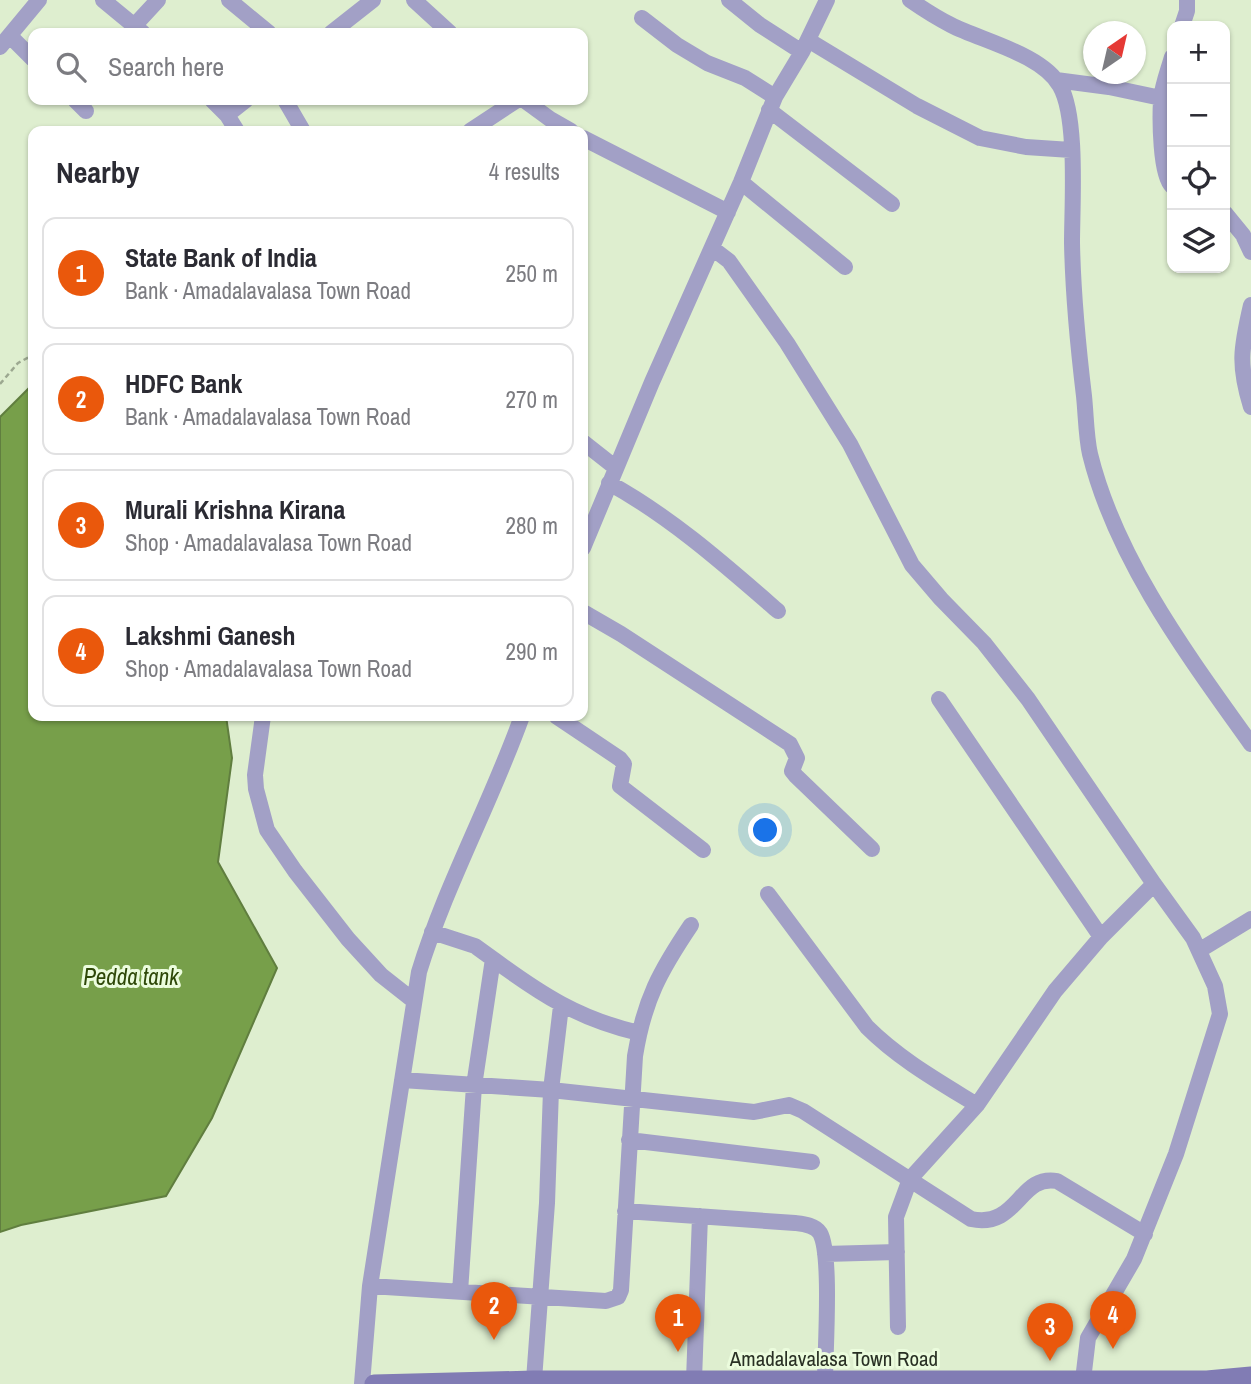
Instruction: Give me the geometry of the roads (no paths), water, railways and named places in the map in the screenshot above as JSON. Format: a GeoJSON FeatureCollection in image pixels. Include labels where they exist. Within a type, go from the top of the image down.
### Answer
{"type":"FeatureCollection","features":[{"type":"Feature","properties":{"kind":"main road","name":"Amadalavalasa Town Road"},"geometry":{"type":"LineString","coordinates":[[374,1384],[534,1380],[1206,1380],[1251,1376]]}},
{"type":"Feature","properties":{"kind":"street"},"geometry":{"type":"LineString","coordinates":[[28,56],[5,41],[39,0]]}},
{"type":"Feature","properties":{"kind":"street"},"geometry":{"type":"LineString","coordinates":[[103,0],[136,28]]}},
{"type":"Feature","properties":{"kind":"street"},"geometry":{"type":"LineString","coordinates":[[139,28],[158,0]]}},
{"type":"Feature","properties":{"kind":"street"},"geometry":{"type":"LineString","coordinates":[[229,0],[263,28]]}},
{"type":"Feature","properties":{"kind":"street"},"geometry":{"type":"LineString","coordinates":[[337,28],[373,0]]}},
{"type":"Feature","properties":{"kind":"street"},"geometry":{"type":"LineString","coordinates":[[414,0],[445,28]]}},
{"type":"Feature","properties":{"kind":"street"},"geometry":{"type":"LineString","coordinates":[[729,0],[760,25],[980,138],[1026,147],[1071,150]]}},
{"type":"Feature","properties":{"kind":"street"},"geometry":{"type":"LineString","coordinates":[[588,536],[741,182],[772,103],[828,0]]}},
{"type":"Feature","properties":{"kind":"street"},"geometry":{"type":"LineString","coordinates":[[910,0],[950,25],[1021,55],[1040,66],[1056,80],[1067,102],[1071,120],[1074,274],[1080,365],[1090,453],[1109,512],[1136,569],[1194,663],[1251,744]]}},
{"type":"Feature","properties":{"kind":"street"},"geometry":{"type":"LineString","coordinates":[[1184,21],[1187,0]]}},
{"type":"Feature","properties":{"kind":"street"},"geometry":{"type":"LineString","coordinates":[[642,18],[677,45],[707,63],[745,78],[892,204]]}},
{"type":"Feature","properties":{"kind":"street"},"geometry":{"type":"LineString","coordinates":[[1167,76],[1161,98],[1167,182]]}},
{"type":"Feature","properties":{"kind":"street"},"geometry":{"type":"LineString","coordinates":[[1056,80],[1161,98]]}},
{"type":"Feature","properties":{"kind":"street"},"geometry":{"type":"LineString","coordinates":[[217,105],[234,126]]}},
{"type":"Feature","properties":{"kind":"street"},"geometry":{"type":"LineString","coordinates":[[227,115],[240,105]]}},
{"type":"Feature","properties":{"kind":"street"},"geometry":{"type":"LineString","coordinates":[[288,105],[300,126]]}},
{"type":"Feature","properties":{"kind":"street"},"geometry":{"type":"LineString","coordinates":[[478,126],[509,105]]}},
{"type":"Feature","properties":{"kind":"street"},"geometry":{"type":"LineString","coordinates":[[531,105],[562,126]]}},
{"type":"Feature","properties":{"kind":"street"},"geometry":{"type":"LineString","coordinates":[[588,141],[728,212]]}},
{"type":"Feature","properties":{"kind":"street"},"geometry":{"type":"LineString","coordinates":[[741,182],[845,267]]}},
{"type":"Feature","properties":{"kind":"street"},"geometry":{"type":"LineString","coordinates":[[1230,220],[1243,234],[1251,251]]}},
{"type":"Feature","properties":{"kind":"street"},"geometry":{"type":"LineString","coordinates":[[712,248],[729,261],[787,343],[850,444],[912,565],[984,643],[1028,699],[1200,950],[1215,986],[1220,1014],[1176,1154],[1145,1234],[1121,1283],[1088,1338],[1083,1380]]}},
{"type":"Feature","properties":{"kind":"street"},"geometry":{"type":"LineString","coordinates":[[1251,306],[1241,361],[1242,378],[1251,407]]}},
{"type":"Feature","properties":{"kind":"street"},"geometry":{"type":"LineString","coordinates":[[588,448],[612,476],[778,611]]}},
{"type":"Feature","properties":{"kind":"street"},"geometry":{"type":"LineString","coordinates":[[588,615],[790,744],[797,758],[792,771],[872,849]]}},
{"type":"Feature","properties":{"kind":"street"},"geometry":{"type":"LineString","coordinates":[[939,699],[1101,937]]}},
{"type":"Feature","properties":{"kind":"street"},"geometry":{"type":"LineString","coordinates":[[262,721],[256,775],[267,830],[348,939],[381,975],[414,1001]]}},
{"type":"Feature","properties":{"kind":"street"},"geometry":{"type":"LineString","coordinates":[[362,1384],[369,1286],[414,1001],[432,932],[520,721]]}},
{"type":"Feature","properties":{"kind":"street"},"geometry":{"type":"LineString","coordinates":[[563,721],[620,759],[624,764],[620,786],[703,850]]}},
{"type":"Feature","properties":{"kind":"street"},"geometry":{"type":"LineString","coordinates":[[898,1327],[897,1217],[909,1179],[977,1105],[1055,990],[1101,937],[1154,884]]}},
{"type":"Feature","properties":{"kind":"street"},"geometry":{"type":"LineString","coordinates":[[768,894],[867,1027],[916,1068],[977,1105]]}},
{"type":"Feature","properties":{"kind":"street"},"geometry":{"type":"LineString","coordinates":[[1200,950],[1251,919]]}},
{"type":"Feature","properties":{"kind":"street"},"geometry":{"type":"LineString","coordinates":[[369,1286],[606,1301],[618,1297],[621,1290],[629,1140],[639,1033],[650,993],[662,969],[691,925]]}},
{"type":"Feature","properties":{"kind":"street"},"geometry":{"type":"LineString","coordinates":[[432,932],[475,946],[561,1006],[612,1026],[639,1033]]}},
{"type":"Feature","properties":{"kind":"street"},"geometry":{"type":"LineString","coordinates":[[460,1292],[474,1086],[493,959]]}},
{"type":"Feature","properties":{"kind":"street"},"geometry":{"type":"LineString","coordinates":[[534,1380],[547,1203],[551,1090],[561,1006]]}},
{"type":"Feature","properties":{"kind":"street"},"geometry":{"type":"LineString","coordinates":[[402,1080],[551,1090],[754,1112],[789,1105],[803,1111],[971,1219],[989,1221],[1011,1210],[1040,1181],[1057,1181],[1145,1234]]}},
{"type":"Feature","properties":{"kind":"street"},"geometry":{"type":"LineString","coordinates":[[629,1140],[812,1162]]}},
{"type":"Feature","properties":{"kind":"street"},"geometry":{"type":"LineString","coordinates":[[625,1211],[795,1223],[812,1226],[820,1232],[827,1261],[825,1381]]}},
{"type":"Feature","properties":{"kind":"street"},"geometry":{"type":"LineString","coordinates":[[694,1380],[700,1216]]}},
{"type":"Feature","properties":{"kind":"street"},"geometry":{"type":"LineString","coordinates":[[825,1254],[897,1252]]}},
{"type":"Feature","properties":{"kind":"water","name":"Pedda tank"},"geometry":{"type":"Polygon","coordinates":[[[28,389],[28,721],[227,721],[232,758],[218,862],[277,968],[212,1118],[166,1196],[21,1225],[0,1232],[0,417],[28,389]]]}},
{"type":"Feature","properties":{"kind":"place","name":"HDFC Bank"},"geometry":{"type":"Point","coordinates":[494,1340]}},
{"type":"Feature","properties":{"kind":"place","name":"Lakshmi Ganesh"},"geometry":{"type":"Point","coordinates":[1113,1349]}},
{"type":"Feature","properties":{"kind":"place","name":"State Bank of India"},"geometry":{"type":"Point","coordinates":[678,1352]}},
{"type":"Feature","properties":{"kind":"place","name":"Murali Krishna Kirana"},"geometry":{"type":"Point","coordinates":[1050,1361]}}]}
